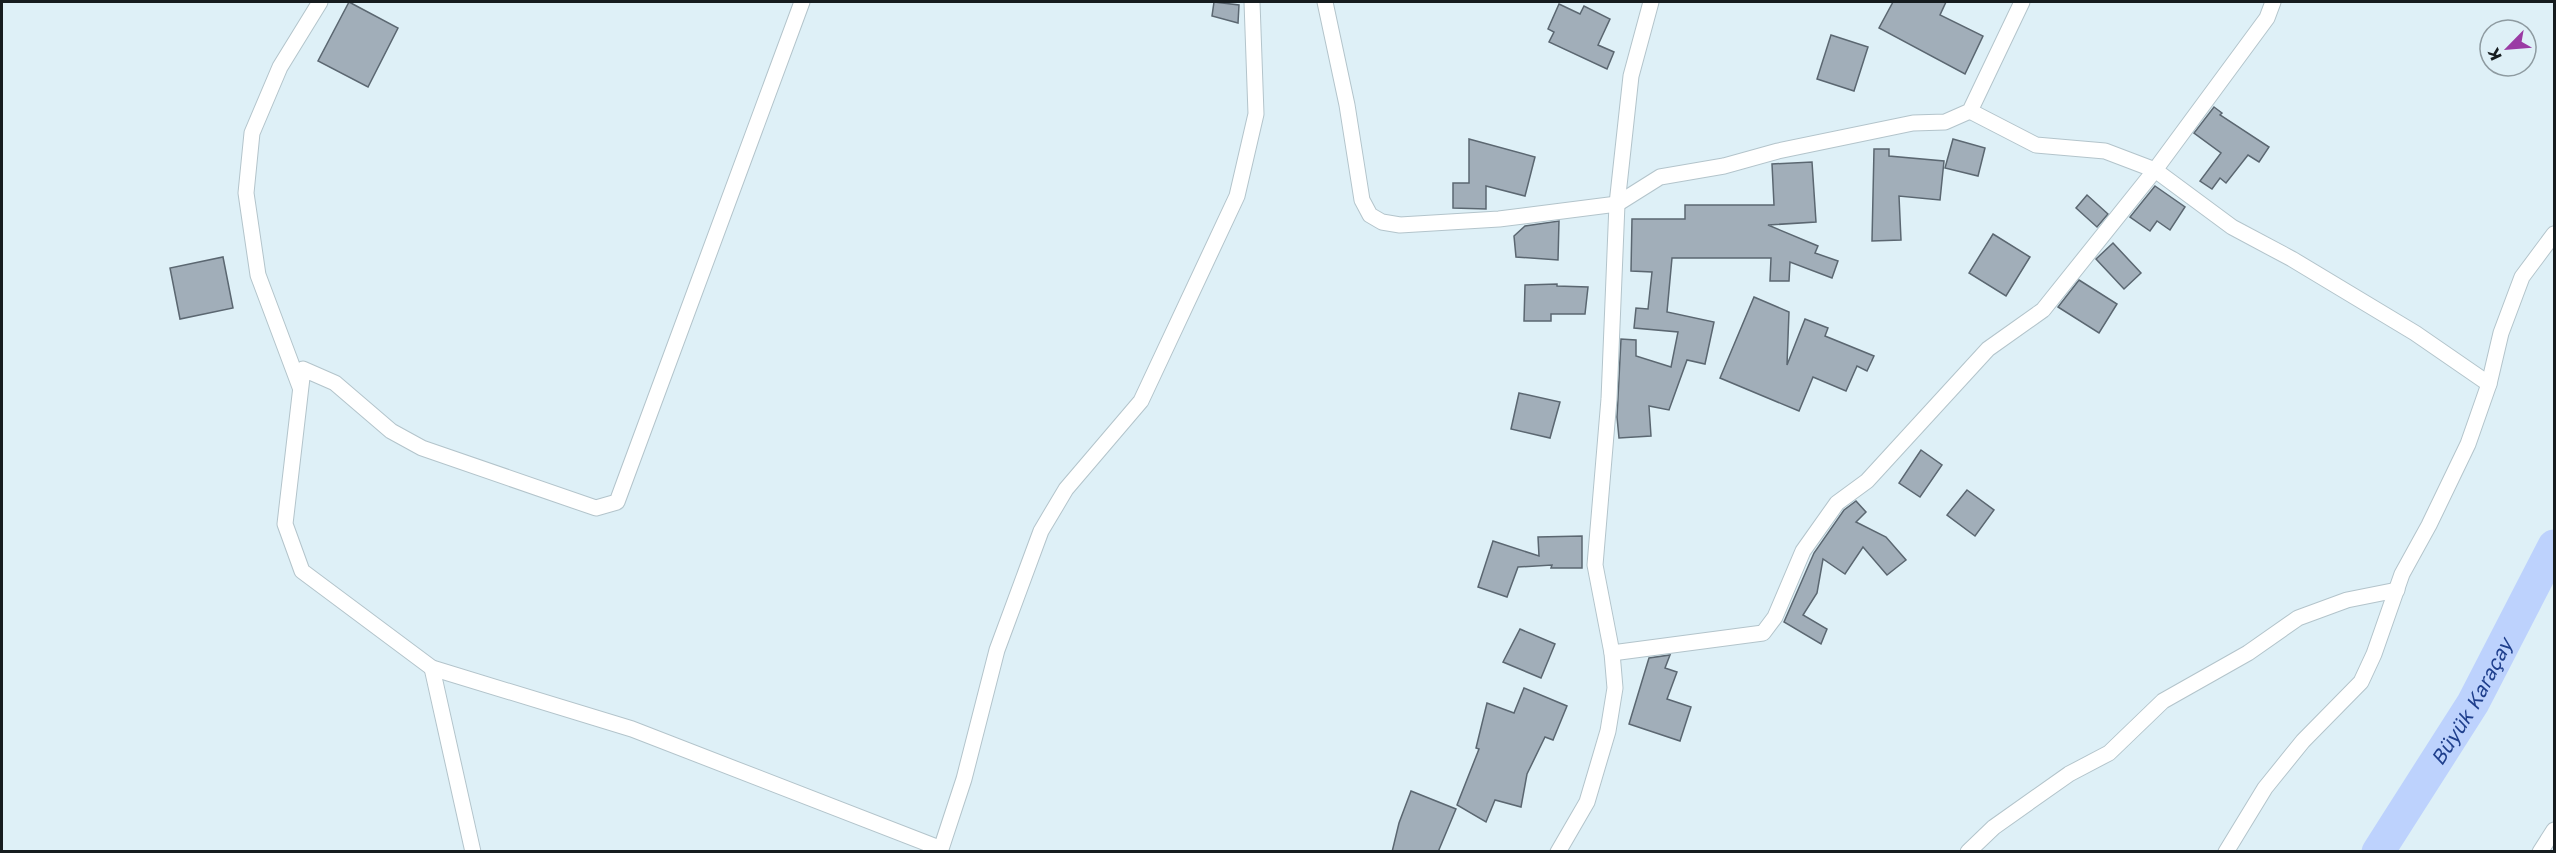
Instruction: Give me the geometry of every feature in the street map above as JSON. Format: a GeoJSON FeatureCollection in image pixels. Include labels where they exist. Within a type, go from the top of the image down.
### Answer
{"type":"FeatureCollection","features":[{"type":"Feature","properties":{"kind":"street"},"geometry":{"type":"LineString","coordinates":[[302,392],[258,275],[246,193],[252,134],[280,67],[320,2]]}},
{"type":"Feature","properties":{"kind":"street"},"geometry":{"type":"LineString","coordinates":[[802,2],[616,502],[596,508],[422,448],[391,431],[335,383],[303,369],[285,524],[302,571],[432,669],[632,729],[939,850],[963,779],[997,650],[1041,531],[1066,489],[1141,401],[1237,196],[1256,114],[1252,2]]}},
{"type":"Feature","properties":{"kind":"street"},"geometry":{"type":"LineString","coordinates":[[1325,2],[1347,105],[1362,200],[1370,214],[1382,222],[1400,225],[1499,219],[1617,204],[1660,177],[1724,166],[1778,151],[1912,123],[1946,122],[1970,111],[2022,2]]}},
{"type":"Feature","properties":{"kind":"street"},"geometry":{"type":"LineString","coordinates":[[1558,852],[1587,802],[1608,731],[1615,688],[1612,652],[1595,565],[1610,399],[1617,204],[1631,76],[1651,2]]}},
{"type":"Feature","properties":{"kind":"street"},"geometry":{"type":"LineString","coordinates":[[1612,652],[1763,633],[1775,617],[1803,551],[1837,502],[1867,481],[1988,349],[2043,310],[2154,170],[2267,18],[2273,2]]}},
{"type":"Feature","properties":{"kind":"street"},"geometry":{"type":"LineString","coordinates":[[1970,111],[2036,145],[2105,152],[2154,170],[2232,227],[2292,259],[2415,333],[2489,384]]}},
{"type":"Feature","properties":{"kind":"street"},"geometry":{"type":"LineString","coordinates":[[2226,852],[2265,788],[2303,741],[2361,682],[2374,654],[2402,574],[2429,525],[2468,444],[2489,384],[2501,333],[2522,277],[2554,234]]}},
{"type":"Feature","properties":{"kind":"street"},"geometry":{"type":"LineString","coordinates":[[1968,852],[1994,827],[2069,774],[2109,753],[2163,701],[2248,653],[2298,618],[2347,600],[2397,590]]}},
{"type":"Feature","properties":{"kind":"street"},"geometry":{"type":"LineString","coordinates":[[432,669],[473,852]]}},
{"type":"Feature","properties":{"kind":"street"},"geometry":{"type":"LineString","coordinates":[[2540,852],[2554,830]]}},
{"type":"Feature","properties":{"kind":"building"},"geometry":{"type":"Polygon","coordinates":[[[349,2],[398,28],[368,87],[318,61],[349,2]]]}},
{"type":"Feature","properties":{"kind":"building"},"geometry":{"type":"Polygon","coordinates":[[[1214,2],[1239,5],[1238,23],[1212,16],[1214,2]]]}},
{"type":"Feature","properties":{"kind":"building"},"geometry":{"type":"Polygon","coordinates":[[[1893,2],[1946,2],[1940,15],[1983,36],[1965,74],[1879,28],[1893,2]]]}},
{"type":"Feature","properties":{"kind":"building"},"geometry":{"type":"Polygon","coordinates":[[[1559,4],[1580,14],[1584,6],[1610,19],[1598,45],[1614,52],[1607,69],[1549,42],[1554,32],[1548,29],[1559,4]]]}},
{"type":"Feature","properties":{"kind":"building"},"geometry":{"type":"Polygon","coordinates":[[[1831,35],[1868,47],[1854,91],[1817,79],[1831,35]]]}},
{"type":"Feature","properties":{"kind":"building"},"geometry":{"type":"Polygon","coordinates":[[[2214,107],[2222,113],[2220,115],[2269,147],[2259,162],[2248,155],[2226,183],[2220,178],[2212,189],[2200,181],[2221,153],[2194,133],[2214,107]]]}},
{"type":"Feature","properties":{"kind":"building"},"geometry":{"type":"Polygon","coordinates":[[[1469,139],[1535,157],[1525,196],[1486,186],[1486,209],[1453,208],[1453,183],[1469,183],[1469,139]]]}},
{"type":"Feature","properties":{"kind":"building"},"geometry":{"type":"Polygon","coordinates":[[[1953,139],[1985,148],[1978,176],[1945,168],[1953,139]]]}},
{"type":"Feature","properties":{"kind":"building"},"geometry":{"type":"Polygon","coordinates":[[[1874,149],[1889,149],[1889,156],[1944,161],[1940,200],[1899,196],[1901,240],[1872,241],[1874,149]]]}},
{"type":"Feature","properties":{"kind":"building"},"geometry":{"type":"Polygon","coordinates":[[[1812,162],[1816,222],[1768,225],[1818,246],[1815,253],[1838,261],[1832,278],[1790,262],[1789,281],[1770,281],[1771,258],[1672,258],[1667,312],[1714,322],[1705,364],[1687,360],[1669,410],[1649,406],[1651,436],[1619,438],[1617,417],[1621,339],[1636,340],[1636,356],[1671,367],[1678,332],[1634,328],[1636,308],[1648,309],[1652,272],[1631,271],[1632,219],[1685,219],[1685,205],[1774,205],[1772,164],[1812,162]]]}},
{"type":"Feature","properties":{"kind":"building"},"geometry":{"type":"Polygon","coordinates":[[[2155,186],[2185,207],[2170,230],[2157,221],[2150,231],[2130,217],[2155,186]]]}},
{"type":"Feature","properties":{"kind":"building"},"geometry":{"type":"Polygon","coordinates":[[[2087,195],[2108,214],[2097,227],[2076,208],[2087,195]]]}},
{"type":"Feature","properties":{"kind":"building"},"geometry":{"type":"Polygon","coordinates":[[[1559,221],[1558,260],[1516,257],[1514,236],[1525,226],[1559,221]]]}},
{"type":"Feature","properties":{"kind":"building"},"geometry":{"type":"Polygon","coordinates":[[[1993,234],[2030,257],[2006,296],[1969,273],[1993,234]]]}},
{"type":"Feature","properties":{"kind":"building"},"geometry":{"type":"Polygon","coordinates":[[[2113,243],[2141,273],[2124,289],[2096,259],[2113,243]]]}},
{"type":"Feature","properties":{"kind":"building"},"geometry":{"type":"Polygon","coordinates":[[[223,257],[233,308],[180,319],[170,268],[223,257]]]}},
{"type":"Feature","properties":{"kind":"building"},"geometry":{"type":"Polygon","coordinates":[[[2079,280],[2117,304],[2099,333],[2058,307],[2079,280]]]}},
{"type":"Feature","properties":{"kind":"building"},"geometry":{"type":"Polygon","coordinates":[[[1557,284],[1557,286],[1588,287],[1585,314],[1551,314],[1551,321],[1524,321],[1525,285],[1557,284]]]}},
{"type":"Feature","properties":{"kind":"building"},"geometry":{"type":"Polygon","coordinates":[[[1754,297],[1789,312],[1787,365],[1805,319],[1828,328],[1825,336],[1874,356],[1867,371],[1857,366],[1846,391],[1813,377],[1799,411],[1720,378],[1754,297]]]}},
{"type":"Feature","properties":{"kind":"building"},"geometry":{"type":"Polygon","coordinates":[[[1519,393],[1560,402],[1550,438],[1511,429],[1519,393]]]}},
{"type":"Feature","properties":{"kind":"building"},"geometry":{"type":"Polygon","coordinates":[[[1921,450],[1942,465],[1920,497],[1899,483],[1921,450]]]}},
{"type":"Feature","properties":{"kind":"building"},"geometry":{"type":"Polygon","coordinates":[[[1967,490],[1994,510],[1975,536],[1947,515],[1967,490]]]}},
{"type":"Feature","properties":{"kind":"building"},"geometry":{"type":"Polygon","coordinates":[[[1856,501],[1866,512],[1856,522],[1886,537],[1906,560],[1887,575],[1863,547],[1845,574],[1823,559],[1817,593],[1803,615],[1827,629],[1821,644],[1784,622],[1814,553],[1844,510],[1856,501]]]}},
{"type":"Feature","properties":{"kind":"building"},"geometry":{"type":"Polygon","coordinates":[[[1582,536],[1582,568],[1551,568],[1552,565],[1518,567],[1507,597],[1478,587],[1493,541],[1539,556],[1538,537],[1582,536]]]}},
{"type":"Feature","properties":{"kind":"building"},"geometry":{"type":"Polygon","coordinates":[[[1520,629],[1555,644],[1541,678],[1503,662],[1520,629]]]}},
{"type":"Feature","properties":{"kind":"building"},"geometry":{"type":"Polygon","coordinates":[[[1670,655],[1665,668],[1677,672],[1667,699],[1691,707],[1680,741],[1629,724],[1649,658],[1670,655]]]}},
{"type":"Feature","properties":{"kind":"building"},"geometry":{"type":"Polygon","coordinates":[[[1524,688],[1567,706],[1553,740],[1545,737],[1527,774],[1521,807],[1495,800],[1486,822],[1457,805],[1479,749],[1476,748],[1487,703],[1514,713],[1524,688]]]}},
{"type":"Feature","properties":{"kind":"building"},"geometry":{"type":"Polygon","coordinates":[[[1411,791],[1456,809],[1438,852],[1392,852],[1399,823],[1411,791]]]}},
{"type":"Feature","properties":{"kind":"waterway","name":"Büyük Karaçay"},"geometry":{"type":"LineString","coordinates":[[2378,852],[2473,703],[2554,546]]}}]}
